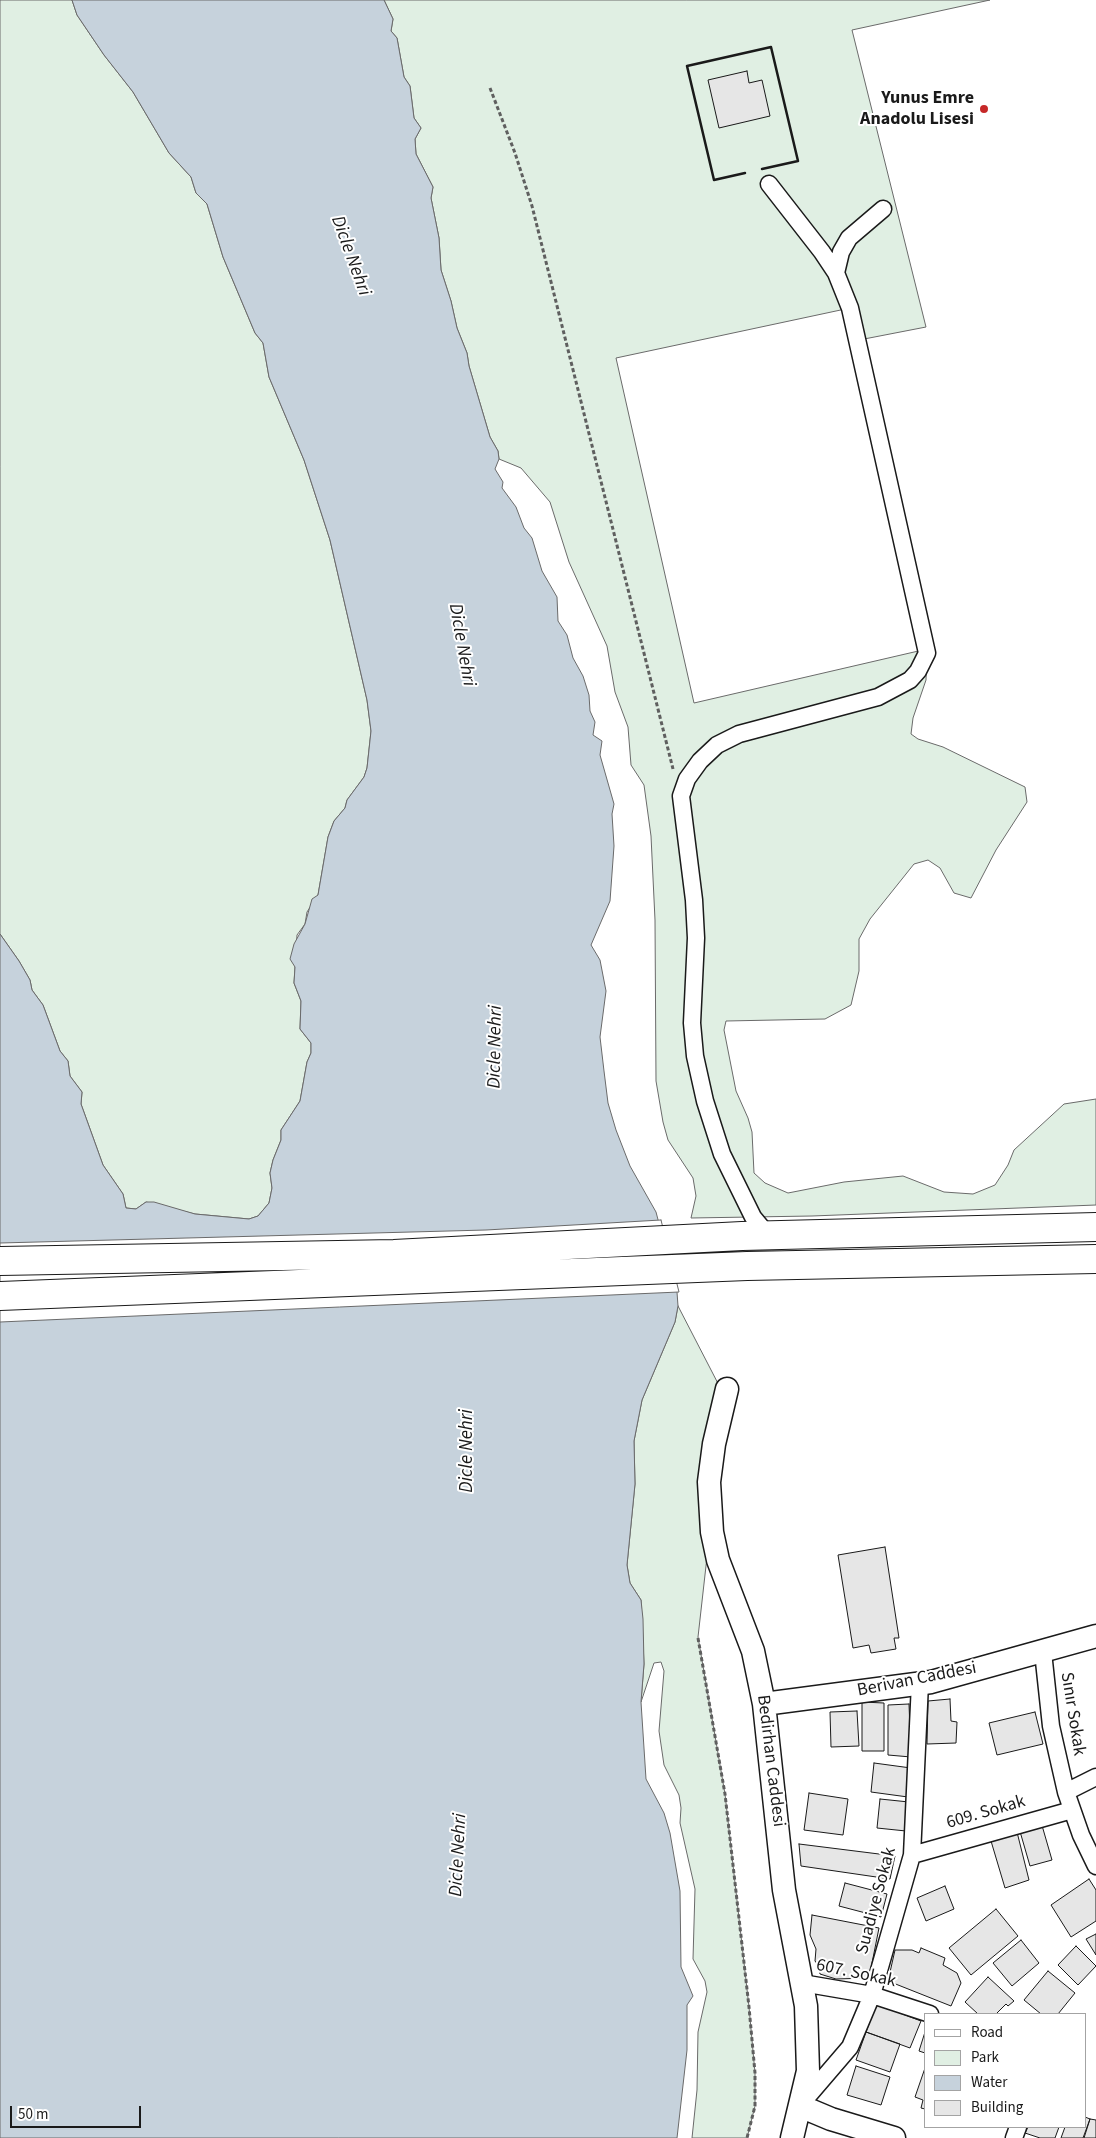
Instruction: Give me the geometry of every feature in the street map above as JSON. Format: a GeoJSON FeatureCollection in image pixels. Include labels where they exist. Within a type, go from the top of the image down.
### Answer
{"type":"FeatureCollection","features":[{"type":"Feature","properties":{"kind":"highway"},"geometry":{"type":"LineString","coordinates":[[0,1261],[394,1254],[768,1235],[1096,1227]]}},
{"type":"Feature","properties":{"kind":"highway"},"geometry":{"type":"LineString","coordinates":[[0,1296],[747,1266],[1096,1258]]}},
{"type":"Feature","properties":{"kind":"street"},"geometry":{"type":"LineString","coordinates":[[768,1235],[753,1217],[722,1154],[705,1101],[695,1056],[692,1023],[696,938],[694,900],[681,796],[687,779],[700,761],[717,745],[739,734],[878,697],[910,680],[918,671],[927,653],[855,325],[846,294],[836,273],[822,252],[769,184]]}},
{"type":"Feature","properties":{"kind":"street"},"geometry":{"type":"LineString","coordinates":[[836,273],[841,252],[848,238],[883,209]]}},
{"type":"Feature","properties":{"kind":"street","name":"Bedirhan Caddesi"},"geometry":{"type":"LineString","coordinates":[[727,1389],[714,1444],[709,1482],[712,1532],[718,1560],[753,1652],[764,1704],[784,1890],[806,2006],[808,2071],[800,2106],[796,2137]]}},
{"type":"Feature","properties":{"kind":"street","name":"Berivan Caddesi"},"geometry":{"type":"LineString","coordinates":[[764,1704],[816,1699],[920,1683],[1043,1652],[1096,1636]]}},
{"type":"Feature","properties":{"kind":"street","name":"Sınır Sokak"},"geometry":{"type":"LineString","coordinates":[[1043,1652],[1050,1726],[1066,1792],[1081,1835],[1096,1866]]}},
{"type":"Feature","properties":{"kind":"street","name":"Suadiye Sokak"},"geometry":{"type":"LineString","coordinates":[[800,2106],[850,2047],[872,1994],[912,1855],[920,1683]]}},
{"type":"Feature","properties":{"kind":"street"},"geometry":{"type":"LineString","coordinates":[[1066,1792],[1096,1777]]}},
{"type":"Feature","properties":{"kind":"street","name":"609. Sokak"},"geometry":{"type":"LineString","coordinates":[[912,1855],[1072,1810]]}},
{"type":"Feature","properties":{"kind":"street","name":"607. Sokak"},"geometry":{"type":"LineString","coordinates":[[802,1983],[872,1994],[927,2013]]}},
{"type":"Feature","properties":{"kind":"street"},"geometry":{"type":"LineString","coordinates":[[800,2106],[831,2119],[894,2138]]}},
{"type":"Feature","properties":{"kind":"path"},"geometry":{"type":"LineString","coordinates":[[490,88],[515,152],[532,206],[681,796]]}},
{"type":"Feature","properties":{"kind":"path"},"geometry":{"type":"LineString","coordinates":[[698,1638],[724,1794],[749,2006],[755,2073],[754,2106],[747,2138]]}},
{"type":"Feature","properties":{"kind":"green space"},"geometry":{"type":"Polygon","coordinates":[[[0,0],[72,0],[77,15],[104,55],[133,92],[169,153],[191,177],[196,193],[207,204],[223,257],[255,333],[263,343],[269,377],[304,460],[330,540],[367,700],[371,731],[367,768],[364,777],[347,800],[345,808],[334,821],[328,837],[318,895],[307,912],[305,924],[297,935],[294,983],[301,1001],[300,1029],[311,1043],[311,1053],[307,1062],[300,1101],[281,1130],[281,1140],[270,1173],[272,1188],[269,1203],[258,1216],[249,1219],[195,1214],[146,1202],[136,1209],[126,1208],[123,1194],[103,1165],[81,1104],[82,1092],[70,1076],[68,1061],[60,1051],[43,1005],[32,990],[30,980],[19,961],[0,934],[0,0]]]}},
{"type":"Feature","properties":{"kind":"green space"},"geometry":{"type":"Polygon","coordinates":[[[384,0],[990,0],[852,30],[926,327],[859,340],[850,308],[616,358],[694,703],[927,649],[926,680],[913,718],[911,734],[918,739],[943,747],[1025,787],[1027,802],[996,850],[971,898],[954,893],[940,868],[928,860],[914,864],[870,919],[859,939],[859,971],[851,1005],[825,1019],[726,1021],[724,1030],[736,1091],[752,1132],[754,1173],[765,1183],[788,1193],[844,1182],[903,1176],[944,1192],[973,1194],[995,1185],[1008,1165],[1014,1150],[1064,1104],[1096,1099],[1096,1205],[812,1216],[691,1218],[696,1196],[693,1178],[668,1140],[656,1081],[655,920],[651,836],[644,785],[631,765],[628,727],[615,692],[607,646],[569,562],[550,502],[521,468],[499,459],[498,451],[490,437],[469,366],[467,353],[457,328],[441,270],[439,238],[431,198],[433,187],[416,154],[415,139],[421,128],[414,118],[410,86],[404,77],[397,38],[391,31],[393,19],[384,0]]]}},
{"type":"Feature","properties":{"kind":"green space"},"geometry":{"type":"Polygon","coordinates":[[[678,1306],[725,1397],[698,1637],[725,1794],[749,2007],[755,2073],[755,2106],[747,2138],[692,2138],[697,2090],[698,2032],[707,1992],[705,1981],[693,1959],[695,1889],[680,1823],[681,1808],[679,1795],[664,1765],[659,1731],[664,1671],[661,1662],[654,1663],[641,1702],[644,1664],[641,1600],[630,1583],[627,1565],[635,1484],[634,1441],[642,1400],[675,1322],[678,1306]]]}},
{"type":"Feature","properties":{"kind":"water","name":"Dicle Nehri"},"geometry":{"type":"Polygon","coordinates":[[[72,0],[384,0],[393,19],[391,31],[397,38],[404,77],[410,86],[414,118],[421,128],[415,139],[416,154],[433,187],[431,198],[439,238],[441,270],[457,328],[467,353],[469,366],[490,437],[498,451],[499,459],[495,469],[503,482],[502,488],[516,507],[524,528],[532,538],[542,571],[557,597],[558,621],[567,635],[573,658],[583,676],[589,695],[590,711],[595,722],[593,735],[602,741],[600,755],[614,804],[612,814],[614,846],[610,901],[591,945],[600,960],[606,991],[600,1037],[608,1103],[630,1166],[656,1212],[677,1292],[678,1306],[675,1322],[642,1400],[634,1441],[635,1484],[627,1565],[630,1583],[641,1600],[643,1619],[644,1664],[641,1702],[646,1779],[664,1813],[670,1833],[680,1891],[681,1967],[693,1996],[687,2005],[687,2050],[677,2138],[0,2138],[0,934],[19,961],[30,980],[32,990],[43,1005],[60,1051],[68,1061],[70,1076],[82,1092],[81,1104],[103,1165],[123,1194],[126,1208],[136,1209],[146,1202],[154,1202],[195,1214],[249,1219],[258,1216],[269,1203],[272,1188],[270,1173],[281,1140],[281,1130],[300,1101],[307,1062],[311,1053],[311,1043],[300,1029],[301,1001],[294,983],[295,967],[290,959],[294,944],[305,924],[312,899],[318,895],[328,837],[334,821],[345,808],[347,800],[364,777],[367,768],[371,731],[367,700],[330,540],[304,460],[269,377],[263,343],[255,333],[223,257],[207,204],[196,193],[191,177],[169,153],[133,92],[104,55],[77,15],[72,0]]]}},
{"type":"Feature","properties":{"kind":"pier"},"geometry":{"type":"Polygon","coordinates":[[[661,1220],[679,1292],[0,1322],[0,1243],[486,1230],[661,1220]]]}},
{"type":"Feature","properties":{"kind":"building"},"geometry":{"type":"Polygon","coordinates":[[[747,71],[749,83],[762,80],[770,116],[719,128],[708,80],[747,71]]]}},
{"type":"Feature","properties":{"kind":"building"},"geometry":{"type":"Polygon","coordinates":[[[885,1547],[899,1638],[894,1638],[896,1649],[871,1653],[869,1645],[853,1648],[838,1555],[885,1547]]]}},
{"type":"Feature","properties":{"kind":"building"},"geometry":{"type":"Polygon","coordinates":[[[950,1699],[951,1721],[957,1722],[956,1743],[927,1744],[928,1701],[950,1699]]]}},
{"type":"Feature","properties":{"kind":"building"},"geometry":{"type":"Polygon","coordinates":[[[862,1702],[884,1703],[884,1751],[862,1751],[862,1702]]]}},
{"type":"Feature","properties":{"kind":"building"},"geometry":{"type":"Polygon","coordinates":[[[909,1704],[911,1757],[888,1755],[888,1705],[909,1704]]]}},
{"type":"Feature","properties":{"kind":"building"},"geometry":{"type":"Polygon","coordinates":[[[857,1711],[859,1746],[831,1747],[830,1712],[857,1711]]]}},
{"type":"Feature","properties":{"kind":"building"},"geometry":{"type":"Polygon","coordinates":[[[1035,1712],[1043,1744],[997,1755],[989,1723],[1035,1712]]]}},
{"type":"Feature","properties":{"kind":"building"},"geometry":{"type":"Polygon","coordinates":[[[874,1763],[911,1768],[908,1797],[871,1792],[874,1763]]]}},
{"type":"Feature","properties":{"kind":"building"},"geometry":{"type":"Polygon","coordinates":[[[809,1793],[848,1799],[843,1835],[804,1830],[809,1793]]]}},
{"type":"Feature","properties":{"kind":"building"},"geometry":{"type":"Polygon","coordinates":[[[880,1799],[909,1802],[906,1831],[877,1828],[880,1799]]]}},
{"type":"Feature","properties":{"kind":"building"},"geometry":{"type":"Polygon","coordinates":[[[1041,1822],[1052,1860],[1030,1866],[1019,1828],[1041,1822]]]}},
{"type":"Feature","properties":{"kind":"building"},"geometry":{"type":"Polygon","coordinates":[[[1017,1832],[1029,1880],[1005,1888],[991,1841],[1017,1832]]]}},
{"type":"Feature","properties":{"kind":"building"},"geometry":{"type":"Polygon","coordinates":[[[799,1844],[895,1856],[890,1879],[801,1866],[799,1844]]]}},
{"type":"Feature","properties":{"kind":"building"},"geometry":{"type":"Polygon","coordinates":[[[1089,1879],[1096,1890],[1096,1921],[1071,1937],[1051,1905],[1089,1879]]]}},
{"type":"Feature","properties":{"kind":"building"},"geometry":{"type":"Polygon","coordinates":[[[845,1883],[887,1894],[881,1917],[839,1906],[845,1883]]]}},
{"type":"Feature","properties":{"kind":"building"},"geometry":{"type":"Polygon","coordinates":[[[945,1886],[954,1909],[926,1921],[917,1898],[945,1886]]]}},
{"type":"Feature","properties":{"kind":"building"},"geometry":{"type":"Polygon","coordinates":[[[996,1909],[1018,1936],[971,1975],[949,1948],[996,1909]]]}},
{"type":"Feature","properties":{"kind":"building"},"geometry":{"type":"Polygon","coordinates":[[[812,1915],[879,1928],[869,1978],[836,1979],[820,1974],[815,1961],[816,1949],[810,1935],[812,1915]]]}},
{"type":"Feature","properties":{"kind":"building"},"geometry":{"type":"Polygon","coordinates":[[[1096,1934],[1096,1955],[1086,1939],[1096,1934]]]}},
{"type":"Feature","properties":{"kind":"building"},"geometry":{"type":"Polygon","coordinates":[[[1021,1940],[1039,1963],[1012,1986],[993,1963],[1021,1940]]]}},
{"type":"Feature","properties":{"kind":"building"},"geometry":{"type":"Polygon","coordinates":[[[1076,1946],[1096,1966],[1078,1985],[1058,1965],[1076,1946]]]}},
{"type":"Feature","properties":{"kind":"building"},"geometry":{"type":"Polygon","coordinates":[[[921,1948],[945,1958],[943,1965],[957,1973],[961,1983],[951,2006],[888,1981],[895,1950],[912,1950],[919,1953],[921,1948]]]}},
{"type":"Feature","properties":{"kind":"building"},"geometry":{"type":"Polygon","coordinates":[[[1048,1971],[1075,1993],[1059,2013],[1040,2013],[1024,2000],[1048,1971]]]}},
{"type":"Feature","properties":{"kind":"building"},"geometry":{"type":"Polygon","coordinates":[[[988,1977],[1014,2001],[1008,2006],[1006,2004],[997,2013],[977,2013],[965,2002],[988,1977]]]}},
{"type":"Feature","properties":{"kind":"building"},"geometry":{"type":"Polygon","coordinates":[[[876,2004],[921,2021],[910,2048],[866,2032],[876,2004]]]}},
{"type":"Feature","properties":{"kind":"building"},"geometry":{"type":"Polygon","coordinates":[[[866,2032],[900,2044],[890,2072],[856,2060],[866,2032]]]}},
{"type":"Feature","properties":{"kind":"building"},"geometry":{"type":"Polygon","coordinates":[[[924,2035],[924,2053],[919,2051],[924,2035]]]}},
{"type":"Feature","properties":{"kind":"building"},"geometry":{"type":"Polygon","coordinates":[[[856,2066],[890,2077],[881,2105],[847,2095],[856,2066]]]}},
{"type":"Feature","properties":{"kind":"building"},"geometry":{"type":"Polygon","coordinates":[[[924,2071],[924,2109],[921,2108],[923,2100],[915,2097],[924,2071]]]}},
{"type":"Feature","properties":{"kind":"building"},"geometry":{"type":"Polygon","coordinates":[[[1086,2117],[1090,2119],[1083,2138],[1061,2138],[1065,2128],[1086,2128],[1086,2117]]]}},
{"type":"Feature","properties":{"kind":"building"},"geometry":{"type":"Polygon","coordinates":[[[1090,2119],[1096,2120],[1096,2138],[1084,2138],[1090,2119]]]}},
{"type":"Feature","properties":{"kind":"building"},"geometry":{"type":"Polygon","coordinates":[[[1028,2128],[1059,2128],[1055,2138],[1040,2138],[1025,2133],[1028,2128]]]}},
{"type":"Feature","properties":{"kind":"wall"},"geometry":{"type":"LineString","coordinates":[[745,173],[714,180],[687,66],[771,47],[798,161],[762,169]]}},
{"type":"Feature","properties":{"kind":"place","name":"Yunus Emre Anadolu Lisesi"},"geometry":{"type":"Point","coordinates":[984,109]}}]}
